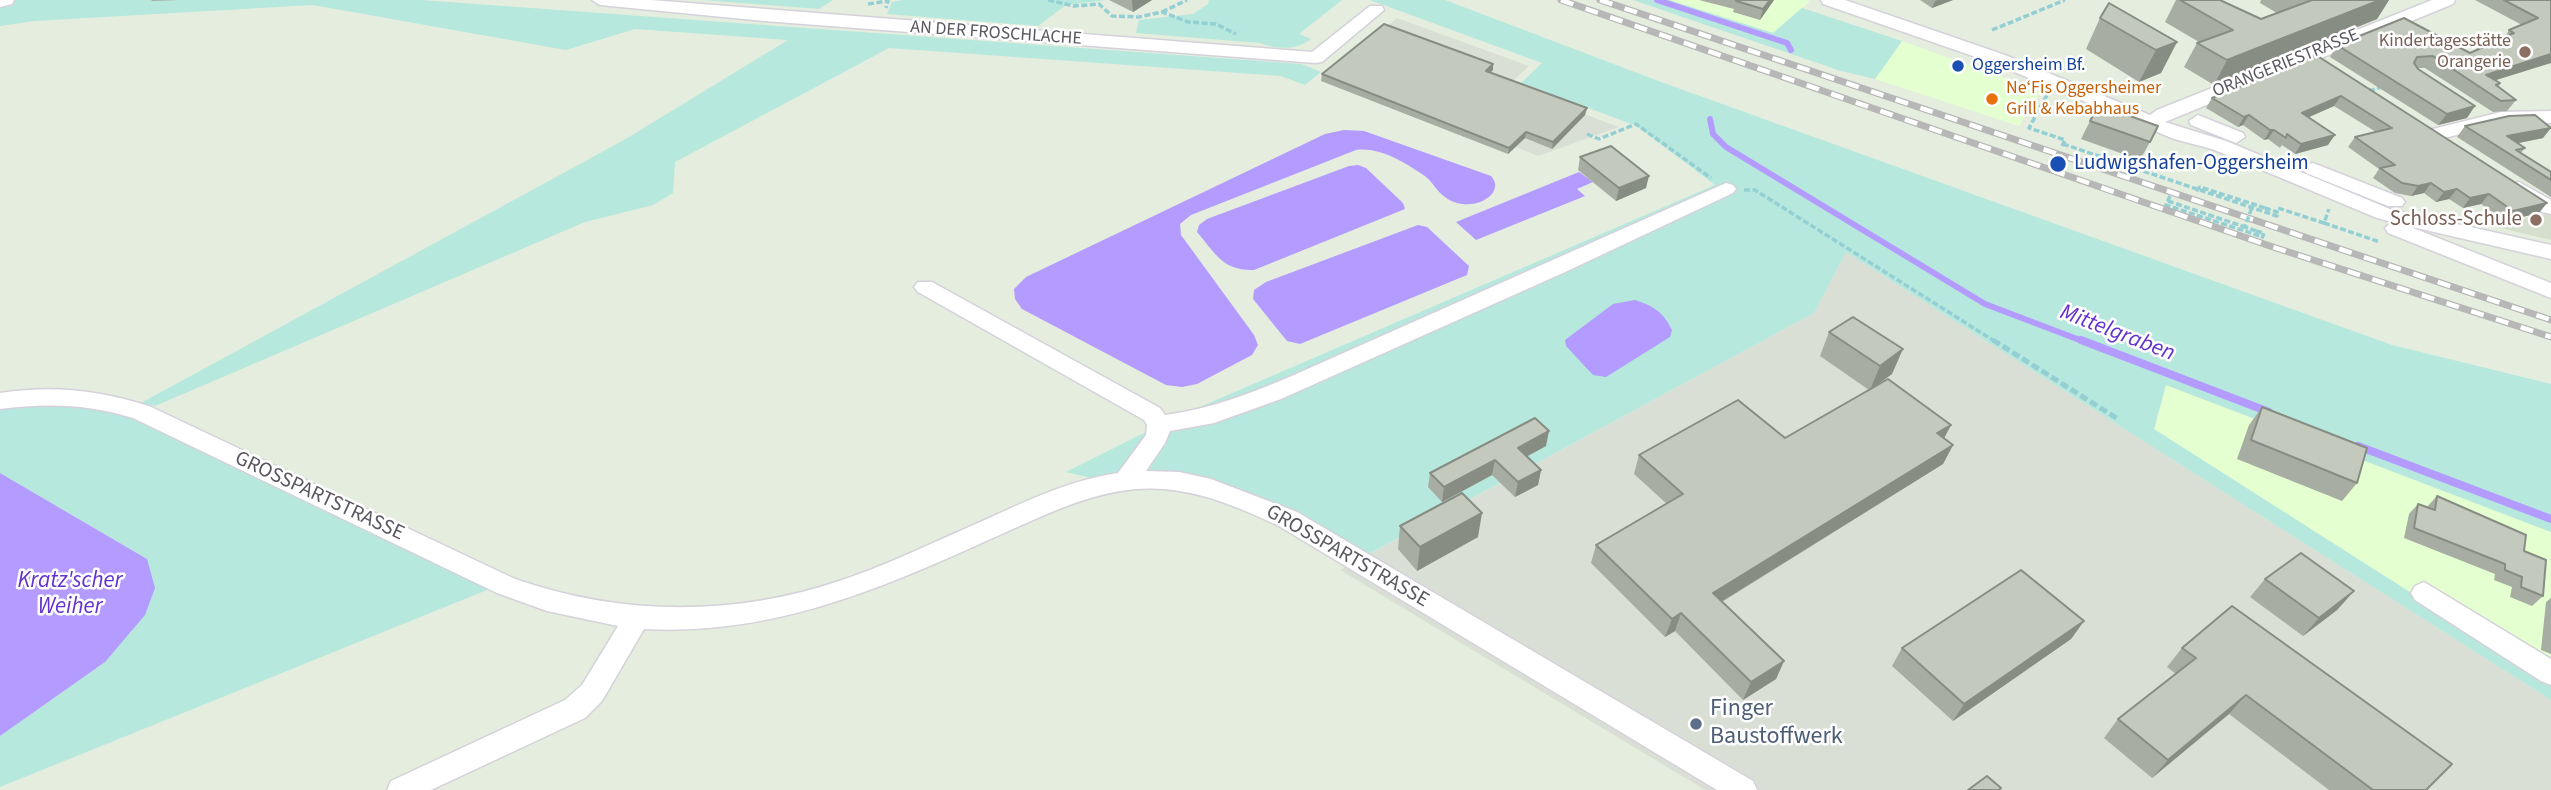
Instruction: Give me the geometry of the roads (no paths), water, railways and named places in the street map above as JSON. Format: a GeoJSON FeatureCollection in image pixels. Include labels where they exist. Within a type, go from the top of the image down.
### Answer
{"type":"FeatureCollection","features":[{"type":"Feature","properties":{"kind":"street"},"geometry":{"type":"LineString","coordinates":[[0,2],[6,0]]}},
{"type":"Feature","properties":{"kind":"street","name":"AN DER FROSCHLACHE"},"geometry":{"type":"LineString","coordinates":[[600,0],[764,16],[1316,58],[1376,10]]}},
{"type":"Feature","properties":{"kind":"street"},"geometry":{"type":"LineString","coordinates":[[1829,0],[1931,34],[2054,82],[2158,118]]}},
{"type":"Feature","properties":{"kind":"street"},"geometry":{"type":"LineString","coordinates":[[1866,0],[2009,50],[2158,118],[2181,135],[2265,157],[2429,215],[2454,231]]}},
{"type":"Feature","properties":{"kind":"street","name":"ORANGERIESTRASSE"},"geometry":{"type":"LineString","coordinates":[[2158,118],[2448,0]]}},
{"type":"Feature","properties":{"kind":"street"},"geometry":{"type":"LineString","coordinates":[[2310,54],[2330,67]]}},
{"type":"Feature","properties":{"kind":"street"},"geometry":{"type":"LineString","coordinates":[[2468,108],[2487,120]]}},
{"type":"Feature","properties":{"kind":"street"},"geometry":{"type":"LineString","coordinates":[[2459,149],[2431,130],[2520,116],[2551,117]]}},
{"type":"Feature","properties":{"kind":"street"},"geometry":{"type":"LineString","coordinates":[[2198,121],[2399,229],[2551,291]]}},
{"type":"Feature","properties":{"kind":"street"},"geometry":{"type":"LineString","coordinates":[[2504,178],[2549,208]]}},
{"type":"Feature","properties":{"kind":"street"},"geometry":{"type":"LineString","coordinates":[[1159,424],[1176,423],[1257,399],[1643,230],[1726,189]]}},
{"type":"Feature","properties":{"kind":"street"},"geometry":{"type":"LineString","coordinates":[[2342,198],[2394,216],[2551,252]]}},
{"type":"Feature","properties":{"kind":"street"},"geometry":{"type":"LineString","coordinates":[[2505,242],[2507,253],[2513,260],[2551,276]]}},
{"type":"Feature","properties":{"kind":"street"},"geometry":{"type":"LineString","coordinates":[[925,287],[1152,414],[1159,424],[1157,437],[1126,481]]}},
{"type":"Feature","properties":{"kind":"street","name":"GROSSPARTSTRASSE"},"geometry":{"type":"LineString","coordinates":[[0,401],[33,396],[74,395],[141,412],[506,586],[559,606],[636,619],[730,616],[780,608],[872,581],[1060,497],[1126,481],[1161,480],[1195,484],[1234,494],[1288,519],[1743,790]]}},
{"type":"Feature","properties":{"kind":"street"},"geometry":{"type":"LineString","coordinates":[[2424,593],[2551,673]]}},
{"type":"Feature","properties":{"kind":"street"},"geometry":{"type":"LineString","coordinates":[[401,790],[575,709],[592,692],[636,619]]}},
{"type":"Feature","properties":{"kind":"water"},"geometry":{"type":"Polygon","coordinates":[[[1344,130],[1364,131],[1491,176],[1495,183],[1494,190],[1481,202],[1456,203],[1442,195],[1425,176],[1398,160],[1382,153],[1356,150],[1191,215],[1180,224],[1181,235],[1254,335],[1258,345],[1252,355],[1197,384],[1182,387],[1166,385],[1022,309],[1015,299],[1014,289],[1026,277],[1325,134],[1344,130]]]}},
{"type":"Feature","properties":{"kind":"water"},"geometry":{"type":"Polygon","coordinates":[[[1358,165],[1366,168],[1403,203],[1405,209],[1254,270],[1235,268],[1221,260],[1197,232],[1199,225],[1207,219],[1358,165]]]}},
{"type":"Feature","properties":{"kind":"water"},"geometry":{"type":"Polygon","coordinates":[[[1579,172],[1593,182],[1577,189],[1585,196],[1476,240],[1456,222],[1579,172]]]}},
{"type":"Feature","properties":{"kind":"water"},"geometry":{"type":"Polygon","coordinates":[[[1418,225],[1427,227],[1469,266],[1467,275],[1300,344],[1287,341],[1253,299],[1254,290],[1266,282],[1418,225]]]}},
{"type":"Feature","properties":{"kind":"water"},"geometry":{"type":"Polygon","coordinates":[[[1635,300],[1653,307],[1661,314],[1672,330],[1670,337],[1606,377],[1593,375],[1566,346],[1565,340],[1613,304],[1635,300]]]}},
{"type":"Feature","properties":{"kind":"water","name":"Kratz'scher Weiher"},"geometry":{"type":"Polygon","coordinates":[[[0,473],[147,559],[155,588],[145,615],[105,662],[0,736],[0,473]]]}},
{"type":"Feature","properties":{"kind":"waterway","name":"Mittelgraben"},"geometry":{"type":"LineString","coordinates":[[1657,0],[1787,43],[1791,50]]}},
{"type":"Feature","properties":{"kind":"waterway","name":"Mittelgraben"},"geometry":{"type":"LineString","coordinates":[[1710,119],[1713,134],[1726,147],[1985,304],[2085,342]]}},
{"type":"Feature","properties":{"kind":"waterway","name":"Mittelgraben"},"geometry":{"type":"LineString","coordinates":[[2081,340],[2269,412]]}},
{"type":"Feature","properties":{"kind":"waterway","name":"Mittelgraben"},"geometry":{"type":"LineString","coordinates":[[2358,446],[2551,519]]}},
{"type":"Feature","properties":{"kind":"railway"},"geometry":{"type":"LineString","coordinates":[[1561,0],[2270,246],[2551,337]]}},
{"type":"Feature","properties":{"kind":"railway"},"geometry":{"type":"LineString","coordinates":[[1600,0],[2551,320]]}},
{"type":"Feature","properties":{"kind":"place","name":"Kindertagesstätte Orangerie"},"geometry":{"type":"Point","coordinates":[2525,52]}},
{"type":"Feature","properties":{"kind":"place","name":"Oggersheim Bf."},"geometry":{"type":"Point","coordinates":[1958,66]}},
{"type":"Feature","properties":{"kind":"place","name":"Ne‘Fis Oggersheimer Grill & Kebabhaus"},"geometry":{"type":"Point","coordinates":[1992,99]}},
{"type":"Feature","properties":{"kind":"place","name":"Ludwigshafen-Oggersheim"},"geometry":{"type":"Point","coordinates":[2058,164]}},
{"type":"Feature","properties":{"kind":"place","name":"Schloss-Schule"},"geometry":{"type":"Point","coordinates":[2536,220]}},
{"type":"Feature","properties":{"kind":"place","name":"Finger Baustoffwerk"},"geometry":{"type":"Point","coordinates":[1696,724]}}]}
